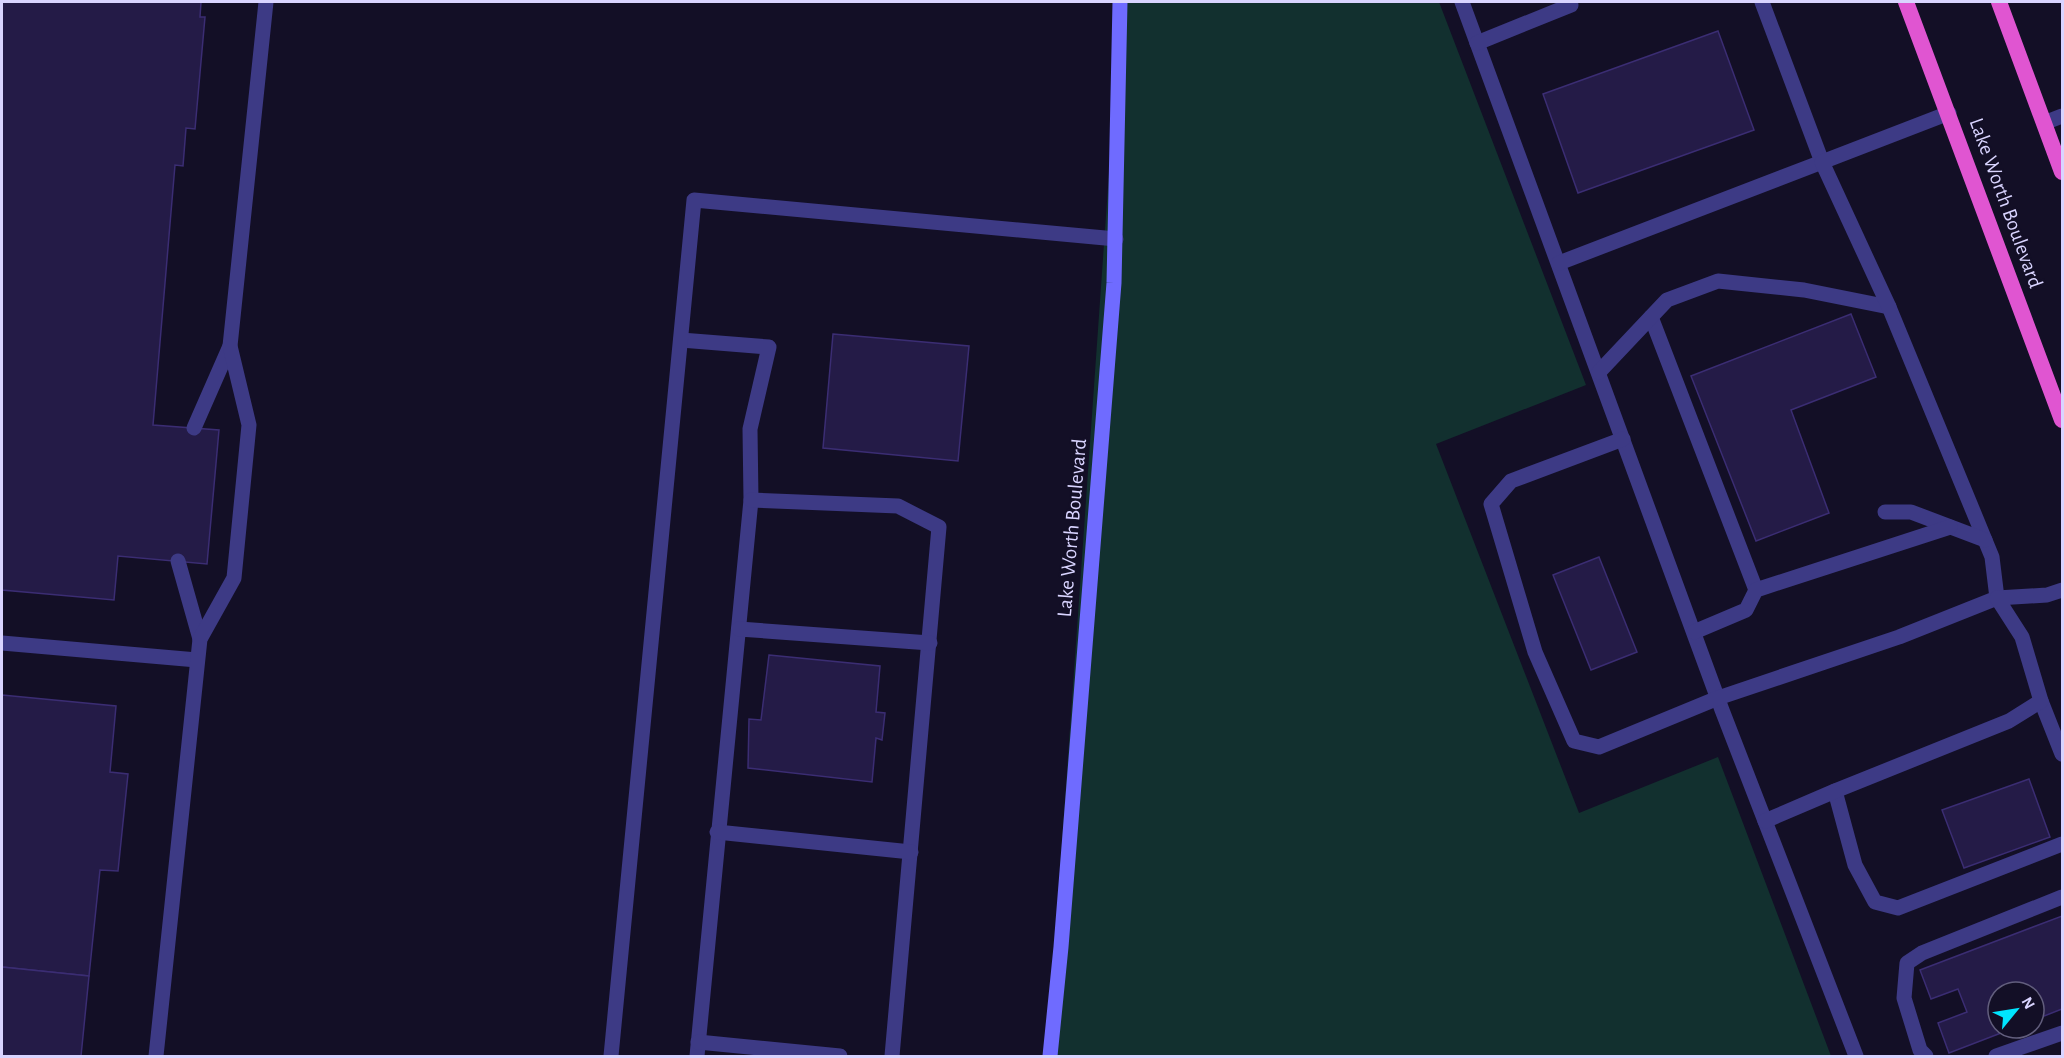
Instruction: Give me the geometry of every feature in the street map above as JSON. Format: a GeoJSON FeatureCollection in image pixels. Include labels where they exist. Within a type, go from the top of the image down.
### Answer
{"type":"FeatureCollection","features":[{"type":"Feature","properties":{"kind":"highway","name":"Lake Worth Boulevard"},"geometry":{"type":"LineString","coordinates":[[1906,2],[2062,420]]}},
{"type":"Feature","properties":{"kind":"highway"},"geometry":{"type":"LineString","coordinates":[[1999,2],[2062,172]]}},
{"type":"Feature","properties":{"kind":"main road","name":"Lake Worth Boulevard"},"geometry":{"type":"LineString","coordinates":[[1050,1056],[1062,935],[1113,295],[1120,2]]}},
{"type":"Feature","properties":{"kind":"lane"},"geometry":{"type":"LineString","coordinates":[[194,428],[230,346],[266,2]]}},
{"type":"Feature","properties":{"kind":"lane"},"geometry":{"type":"LineString","coordinates":[[1462,2],[1718,698],[1856,1056]]}},
{"type":"Feature","properties":{"kind":"lane"},"geometry":{"type":"LineString","coordinates":[[1762,2],[1822,162],[1889,307],[1992,557],[1997,598],[2022,637],[2041,701],[2062,754]]}},
{"type":"Feature","properties":{"kind":"lane"},"geometry":{"type":"LineString","coordinates":[[1477,43],[1574,3]]}},
{"type":"Feature","properties":{"kind":"lane"},"geometry":{"type":"LineString","coordinates":[[1559,263],[1949,113]]}},
{"type":"Feature","properties":{"kind":"lane"},"geometry":{"type":"LineString","coordinates":[[2044,123],[2062,116]]}},
{"type":"Feature","properties":{"kind":"lane"},"geometry":{"type":"LineString","coordinates":[[611,1056],[694,200],[1116,239]]}},
{"type":"Feature","properties":{"kind":"lane"},"geometry":{"type":"LineString","coordinates":[[1599,372],[1667,300],[1718,281],[1804,290],[1889,307]]}},
{"type":"Feature","properties":{"kind":"lane"},"geometry":{"type":"LineString","coordinates":[[1651,317],[1756,590]]}},
{"type":"Feature","properties":{"kind":"lane"},"geometry":{"type":"LineString","coordinates":[[681,340],[769,347],[750,429],[751,500],[697,1049],[840,1056]]}},
{"type":"Feature","properties":{"kind":"lane"},"geometry":{"type":"LineString","coordinates":[[156,1056],[200,639],[234,578],[249,425],[230,346]]}},
{"type":"Feature","properties":{"kind":"lane"},"geometry":{"type":"LineString","coordinates":[[1623,439],[1511,482],[1491,504],[1535,652],[1574,741],[1599,747],[1718,698],[1899,636],[1997,598],[2047,595],[2062,590]]}},
{"type":"Feature","properties":{"kind":"lane"},"geometry":{"type":"LineString","coordinates":[[751,500],[898,506],[939,527],[892,1056]]}},
{"type":"Feature","properties":{"kind":"lane"},"geometry":{"type":"LineString","coordinates":[[1885,512],[1911,512],[1985,540]]}},
{"type":"Feature","properties":{"kind":"lane"},"geometry":{"type":"LineString","coordinates":[[1694,632],[1746,610],[1756,590],[1950,526]]}},
{"type":"Feature","properties":{"kind":"lane"},"geometry":{"type":"LineString","coordinates":[[178,561],[200,639]]}},
{"type":"Feature","properties":{"kind":"lane"},"geometry":{"type":"LineString","coordinates":[[739,629],[930,643]]}},
{"type":"Feature","properties":{"kind":"lane"},"geometry":{"type":"LineString","coordinates":[[2,643],[197,660]]}},
{"type":"Feature","properties":{"kind":"lane"},"geometry":{"type":"LineString","coordinates":[[1765,821],[2009,721],[2041,701]]}},
{"type":"Feature","properties":{"kind":"lane"},"geometry":{"type":"LineString","coordinates":[[1835,791],[1855,865],[1875,902],[1898,908],[2062,844]]}},
{"type":"Feature","properties":{"kind":"lane"},"geometry":{"type":"LineString","coordinates":[[717,832],[910,852]]}},
{"type":"Feature","properties":{"kind":"lane"},"geometry":{"type":"LineString","coordinates":[[1926,1056],[1920,1050],[1904,998],[1907,963],[1922,953],[2062,897]]}},
{"type":"Feature","properties":{"kind":"lane"},"geometry":{"type":"LineString","coordinates":[[1996,1056],[2062,1033]]}},
{"type":"Feature","properties":{"kind":"green space"},"geometry":{"type":"Polygon","coordinates":[[[1121,2],[1439,2],[1586,385],[1436,444],[1579,813],[1718,757],[1831,1056],[1047,1056],[1121,2]]]}},
{"type":"Feature","properties":{"kind":"building"},"geometry":{"type":"Polygon","coordinates":[[[2,2],[201,2],[200,17],[205,17],[195,129],[186,128],[183,166],[175,165],[153,425],[219,430],[207,564],[118,556],[114,600],[2,590],[2,2]]]}},
{"type":"Feature","properties":{"kind":"building"},"geometry":{"type":"Polygon","coordinates":[[[1718,31],[1754,130],[1578,193],[1543,94],[1718,31]]]}},
{"type":"Feature","properties":{"kind":"building"},"geometry":{"type":"Polygon","coordinates":[[[1851,314],[1876,377],[1791,410],[1829,513],[1756,541],[1691,376],[1851,314]]]}},
{"type":"Feature","properties":{"kind":"building"},"geometry":{"type":"Polygon","coordinates":[[[833,334],[969,346],[958,461],[823,448],[833,334]]]}},
{"type":"Feature","properties":{"kind":"building"},"geometry":{"type":"Polygon","coordinates":[[[1599,557],[1637,652],[1591,670],[1553,575],[1599,557]]]}},
{"type":"Feature","properties":{"kind":"building"},"geometry":{"type":"Polygon","coordinates":[[[769,655],[880,666],[876,712],[885,713],[882,740],[876,738],[872,782],[748,768],[749,719],[761,720],[769,655]]]}},
{"type":"Feature","properties":{"kind":"building"},"geometry":{"type":"Polygon","coordinates":[[[2,695],[116,706],[110,772],[128,774],[118,871],[100,870],[89,976],[2,967],[2,695]]]}},
{"type":"Feature","properties":{"kind":"building"},"geometry":{"type":"Polygon","coordinates":[[[2029,779],[2050,837],[1964,868],[1942,810],[2029,779]]]}},
{"type":"Feature","properties":{"kind":"building"},"geometry":{"type":"Polygon","coordinates":[[[2062,916],[2062,1009],[2046,1015],[2046,980],[1986,980],[1986,1039],[1949,1053],[1938,1023],[1967,1012],[1958,989],[1931,999],[1920,970],[2062,916]]]}},
{"type":"Feature","properties":{"kind":"building"},"geometry":{"type":"Polygon","coordinates":[[[2,967],[89,976],[81,1056],[2,1056],[2,967]]]}}]}
